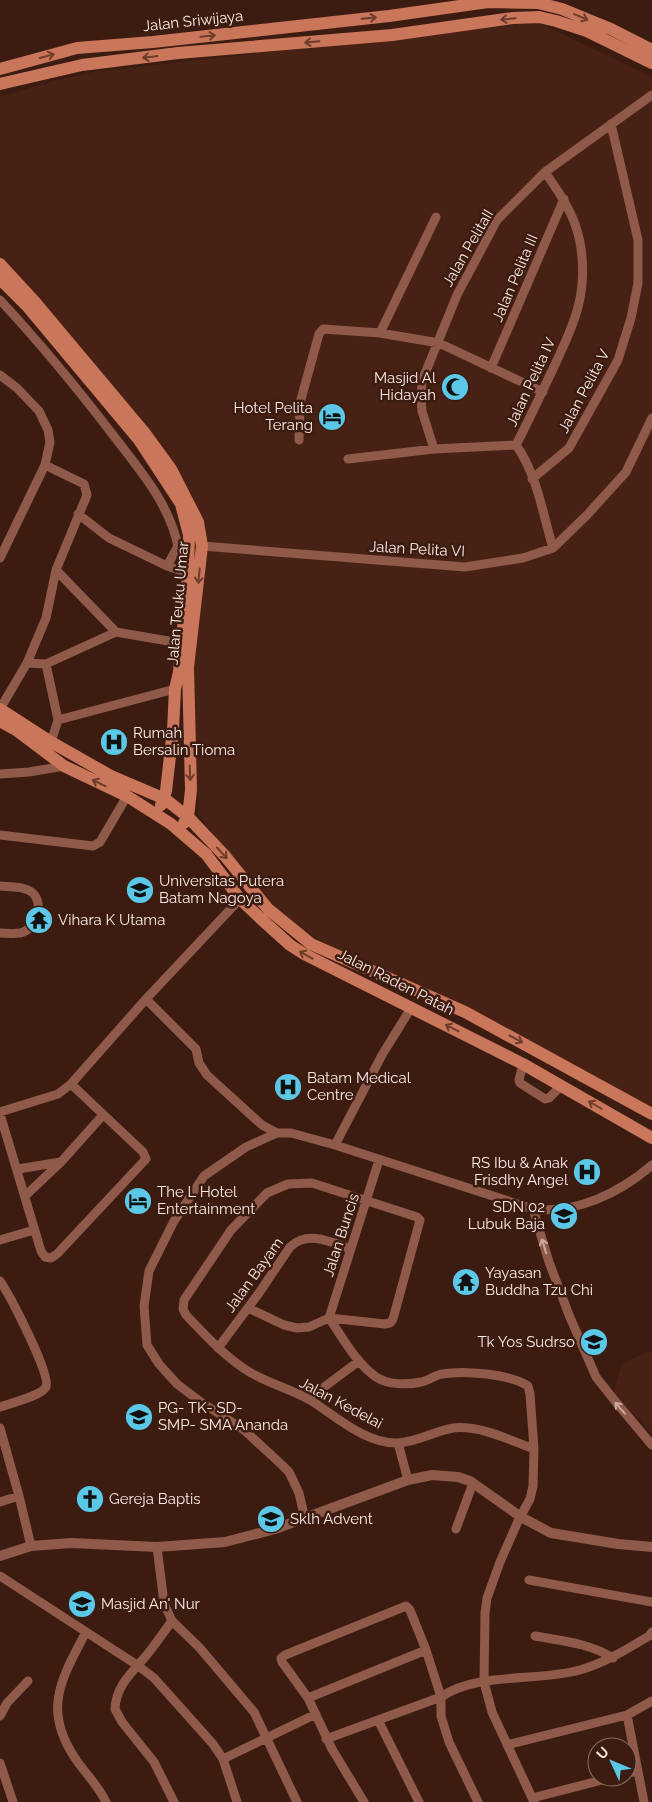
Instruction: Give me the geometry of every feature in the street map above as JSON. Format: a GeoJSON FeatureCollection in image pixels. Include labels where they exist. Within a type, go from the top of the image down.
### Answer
{"type":"FeatureCollection","features":[{"type":"Feature","properties":{"kind":"main road","name":"Jalan Sriwijaya"},"geometry":{"type":"LineString","coordinates":[[0,69],[76,48],[389,16],[488,2],[538,3],[562,9],[611,29],[652,50]]}},
{"type":"Feature","properties":{"kind":"main road","name":"Jalan Sriwijaya"},"geometry":{"type":"LineString","coordinates":[[0,84],[82,65],[120,60],[392,35],[513,18],[556,20],[587,31],[652,63]]}},
{"type":"Feature","properties":{"kind":"main road"},"geometry":{"type":"LineString","coordinates":[[331,21],[333,40]]}},
{"type":"Feature","properties":{"kind":"main road"},"geometry":{"type":"LineString","coordinates":[[119,44],[120,60]]}},
{"type":"Feature","properties":{"kind":"main road","name":"Jalan Teuku Umar"},"geometry":{"type":"LineString","coordinates":[[0,264],[42,309],[144,432],[171,469],[198,522],[202,546],[188,667],[191,790],[188,817],[179,830]]}},
{"type":"Feature","properties":{"kind":"main road","name":"Jalan Teuku Umar"},"geometry":{"type":"LineString","coordinates":[[0,279],[28,306],[138,440],[166,479],[181,504],[186,520],[189,535],[188,573],[175,690],[173,730],[164,799],[157,814]]}},
{"type":"Feature","properties":{"kind":"main road","name":"Jalan Raden Patah"},"geometry":{"type":"LineString","coordinates":[[0,709],[50,742],[111,776],[164,799],[188,817],[225,856],[268,909],[311,944],[465,1012],[652,1114]]}},
{"type":"Feature","properties":{"kind":"main road","name":"Jalan Raden Patah"},"geometry":{"type":"LineString","coordinates":[[0,721],[16,730],[64,766],[127,796],[179,830],[206,854],[240,899],[290,945],[304,954],[523,1064],[652,1138]]}},
{"type":"Feature","properties":{"kind":"main road"},"geometry":{"type":"LineString","coordinates":[[618,1119],[629,1100]]}},
{"type":"Feature","properties":{"kind":"street","name":"Jalan PelitaII"},"geometry":{"type":"LineString","coordinates":[[434,449],[422,411],[422,381],[439,343],[456,295],[497,220],[545,172],[652,95]]}},
{"type":"Feature","properties":{"kind":"street","name":"Jalan Pelita V"},"geometry":{"type":"LineString","coordinates":[[532,478],[568,448],[618,360],[631,318],[638,283],[638,240],[610,124]]}},
{"type":"Feature","properties":{"kind":"street","name":"Jalan Pelita IV"},"geometry":{"type":"LineString","coordinates":[[348,459],[434,449],[516,445],[543,392],[569,333],[579,306],[582,285],[581,256],[576,225],[564,199],[545,172]]}},
{"type":"Feature","properties":{"kind":"street","name":"Jalan Pelita III"},"geometry":{"type":"LineString","coordinates":[[491,368],[564,199]]}},
{"type":"Feature","properties":{"kind":"street"},"geometry":{"type":"LineString","coordinates":[[380,333],[436,217]]}},
{"type":"Feature","properties":{"kind":"street"},"geometry":{"type":"LineString","coordinates":[[0,300],[26,327],[80,391],[163,504],[174,527],[178,546],[167,566]]}},
{"type":"Feature","properties":{"kind":"street"},"geometry":{"type":"LineString","coordinates":[[299,440],[300,403],[319,334],[327,329],[380,333],[439,343],[543,392]]}},
{"type":"Feature","properties":{"kind":"street"},"geometry":{"type":"LineString","coordinates":[[0,375],[18,388],[39,411],[48,430],[50,442],[45,465],[0,558]]}},
{"type":"Feature","properties":{"kind":"street","name":"Jalan Pelita VI"},"geometry":{"type":"LineString","coordinates":[[202,546],[464,568],[523,558],[553,548],[587,515],[626,472],[652,418]]}},
{"type":"Feature","properties":{"kind":"street"},"geometry":{"type":"LineString","coordinates":[[516,445],[532,478],[553,548]]}},
{"type":"Feature","properties":{"kind":"street"},"geometry":{"type":"LineString","coordinates":[[0,709],[27,663],[46,618],[56,570],[87,495],[84,484],[45,465]]}},
{"type":"Feature","properties":{"kind":"street"},"geometry":{"type":"LineString","coordinates":[[78,514],[109,538],[167,566],[188,573]]}},
{"type":"Feature","properties":{"kind":"street"},"geometry":{"type":"LineString","coordinates":[[56,570],[116,632]]}},
{"type":"Feature","properties":{"kind":"street"},"geometry":{"type":"LineString","coordinates":[[27,663],[46,664],[116,632],[180,644]]}},
{"type":"Feature","properties":{"kind":"street"},"geometry":{"type":"LineString","coordinates":[[46,664],[58,720],[50,742]]}},
{"type":"Feature","properties":{"kind":"street"},"geometry":{"type":"LineString","coordinates":[[58,720],[175,690]]}},
{"type":"Feature","properties":{"kind":"street"},"geometry":{"type":"LineString","coordinates":[[0,774],[29,772],[64,766]]}},
{"type":"Feature","properties":{"kind":"street"},"geometry":{"type":"LineString","coordinates":[[0,835],[93,846],[100,842],[127,796]]}},
{"type":"Feature","properties":{"kind":"street"},"geometry":{"type":"LineString","coordinates":[[0,886],[20,887],[29,890],[36,896],[39,905],[37,917],[22,933],[0,933]]}},
{"type":"Feature","properties":{"kind":"street"},"geometry":{"type":"LineString","coordinates":[[70,1084],[143,1152],[146,1159],[57,1254],[51,1258],[42,1254],[0,1113],[58,1094],[70,1084],[146,999],[240,899]]}},
{"type":"Feature","properties":{"kind":"street"},"geometry":{"type":"LineString","coordinates":[[146,999],[196,1049],[199,1063],[207,1075],[262,1125],[277,1133]]}},
{"type":"Feature","properties":{"kind":"street"},"geometry":{"type":"LineString","coordinates":[[335,1145],[382,1055],[411,1008]]}},
{"type":"Feature","properties":{"kind":"street"},"geometry":{"type":"LineString","coordinates":[[523,1064],[520,1083],[544,1098],[549,1098],[561,1086]]}},
{"type":"Feature","properties":{"kind":"street"},"geometry":{"type":"LineString","coordinates":[[25,1196],[61,1162],[103,1115]]}},
{"type":"Feature","properties":{"kind":"street"},"geometry":{"type":"LineString","coordinates":[[306,1518],[300,1493],[289,1472],[244,1430],[201,1402],[167,1374],[147,1346],[144,1306],[149,1271],[174,1221],[204,1176],[246,1146],[277,1133],[291,1133],[335,1145],[533,1209],[549,1211],[587,1203],[614,1192],[652,1165]]}},
{"type":"Feature","properties":{"kind":"street","name":"Jalan Buncis"},"geometry":{"type":"LineString","coordinates":[[329,1318],[379,1160]]}},
{"type":"Feature","properties":{"kind":"street"},"geometry":{"type":"LineString","coordinates":[[18,1169],[61,1162]]}},
{"type":"Feature","properties":{"kind":"street","name":"Jalan Kedelai"},"geometry":{"type":"LineString","coordinates":[[366,1200],[312,1184],[288,1184],[267,1193],[231,1230],[200,1275],[184,1300],[183,1308],[186,1315],[218,1348],[252,1373],[308,1399],[368,1436],[398,1443],[455,1428],[478,1430],[534,1449]]}},
{"type":"Feature","properties":{"kind":"street"},"geometry":{"type":"LineString","coordinates":[[248,1308],[284,1325],[298,1328],[309,1327],[329,1318],[390,1323],[393,1319],[420,1218],[366,1200]]}},
{"type":"Feature","properties":{"kind":"street"},"geometry":{"type":"LineString","coordinates":[[533,1209],[549,1262],[569,1315],[596,1376],[614,1401],[652,1445]]}},
{"type":"Feature","properties":{"kind":"street"},"geometry":{"type":"LineString","coordinates":[[0,1240],[34,1230]]}},
{"type":"Feature","properties":{"kind":"street","name":"Jalan Bayam"},"geometry":{"type":"LineString","coordinates":[[218,1348],[296,1241],[310,1237],[351,1248]]}},
{"type":"Feature","properties":{"kind":"street"},"geometry":{"type":"LineString","coordinates":[[0,1281],[8,1293],[48,1380],[42,1392],[0,1406]]}},
{"type":"Feature","properties":{"kind":"street"},"geometry":{"type":"LineString","coordinates":[[329,1318],[359,1361],[377,1377],[394,1383],[422,1382],[441,1374],[456,1373],[479,1374],[521,1382],[528,1386],[534,1449],[533,1486],[530,1499],[500,1562],[488,1598],[485,1614],[484,1682],[492,1712],[533,1800],[587,1785]]}},
{"type":"Feature","properties":{"kind":"street"},"geometry":{"type":"LineString","coordinates":[[308,1399],[359,1361]]}},
{"type":"Feature","properties":{"kind":"street"},"geometry":{"type":"LineString","coordinates":[[0,1428],[31,1546]]}},
{"type":"Feature","properties":{"kind":"street"},"geometry":{"type":"LineString","coordinates":[[398,1443],[408,1480]]}},
{"type":"Feature","properties":{"kind":"street"},"geometry":{"type":"LineString","coordinates":[[0,1556],[31,1546],[71,1542],[157,1548],[225,1542],[275,1530],[408,1480],[432,1474],[445,1474],[473,1483],[521,1517],[551,1533],[618,1544],[652,1547]]}},
{"type":"Feature","properties":{"kind":"street"},"geometry":{"type":"LineString","coordinates":[[456,1529],[473,1483]]}},
{"type":"Feature","properties":{"kind":"street"},"geometry":{"type":"LineString","coordinates":[[0,1502],[19,1496]]}},
{"type":"Feature","properties":{"kind":"street"},"geometry":{"type":"LineString","coordinates":[[157,1548],[164,1603],[172,1621],[199,1647],[254,1712],[297,1802]]}},
{"type":"Feature","properties":{"kind":"street"},"geometry":{"type":"LineString","coordinates":[[0,1576],[154,1678],[213,1744],[223,1759],[237,1802]]}},
{"type":"Feature","properties":{"kind":"street"},"geometry":{"type":"LineString","coordinates":[[528,1580],[652,1602]]}},
{"type":"Feature","properties":{"kind":"street"},"geometry":{"type":"LineString","coordinates":[[364,1802],[326,1739],[308,1698],[281,1658],[284,1655],[406,1606],[410,1610],[426,1650],[441,1697],[441,1716],[449,1742],[478,1802]]}},
{"type":"Feature","properties":{"kind":"street"},"geometry":{"type":"LineString","coordinates":[[172,1621],[121,1686],[115,1709],[122,1722],[154,1762],[174,1802]]}},
{"type":"Feature","properties":{"kind":"street"},"geometry":{"type":"LineString","coordinates":[[86,1632],[64,1677],[57,1716],[66,1743],[79,1764],[103,1794],[106,1802]]}},
{"type":"Feature","properties":{"kind":"street"},"geometry":{"type":"LineString","coordinates":[[326,1739],[441,1697],[457,1688],[484,1682],[549,1676],[580,1670],[613,1658],[649,1636],[652,1632]]}},
{"type":"Feature","properties":{"kind":"street"},"geometry":{"type":"LineString","coordinates":[[535,1636],[586,1645],[613,1658]]}},
{"type":"Feature","properties":{"kind":"street"},"geometry":{"type":"LineString","coordinates":[[308,1698],[426,1650]]}},
{"type":"Feature","properties":{"kind":"street"},"geometry":{"type":"LineString","coordinates":[[0,1716],[7,1703],[28,1681]]}},
{"type":"Feature","properties":{"kind":"street"},"geometry":{"type":"LineString","coordinates":[[506,1745],[627,1715],[652,1701]]}},
{"type":"Feature","properties":{"kind":"street"},"geometry":{"type":"LineString","coordinates":[[223,1759],[316,1714]]}},
{"type":"Feature","properties":{"kind":"street"},"geometry":{"type":"LineString","coordinates":[[627,1715],[644,1802]]}},
{"type":"Feature","properties":{"kind":"street"},"geometry":{"type":"LineString","coordinates":[[378,1720],[419,1802]]}},
{"type":"Feature","properties":{"kind":"street"},"geometry":{"type":"LineString","coordinates":[[0,1763],[13,1802]]}},
{"type":"Feature","properties":{"kind":"shaded area"},"geometry":{"type":"Polygon","coordinates":[[[537,22],[652,77],[652,1109],[326,944],[261,901],[199,815],[187,668],[205,543],[131,426],[0,279],[0,97],[93,72],[537,22]]]}},
{"type":"Feature","properties":{"kind":"shaded area"},"geometry":{"type":"Polygon","coordinates":[[[648,1351],[652,1351],[652,1435],[614,1393],[621,1365],[648,1351]]]}},
{"type":"Feature","properties":{"kind":"place","name":"Masjid Al Hidayah"},"geometry":{"type":"Point","coordinates":[455,387]}},
{"type":"Feature","properties":{"kind":"place","name":"Hotel Pelita Terang"},"geometry":{"type":"Point","coordinates":[332,417]}},
{"type":"Feature","properties":{"kind":"place","name":"Rumah Bersalin Tioma"},"geometry":{"type":"Point","coordinates":[114,742]}},
{"type":"Feature","properties":{"kind":"place","name":"Universitas Putera Batam Nagoya"},"geometry":{"type":"Point","coordinates":[140,890]}},
{"type":"Feature","properties":{"kind":"place","name":"Vihara K Utama"},"geometry":{"type":"Point","coordinates":[39,920]}},
{"type":"Feature","properties":{"kind":"place","name":"Batam Medical Centre"},"geometry":{"type":"Point","coordinates":[288,1087]}},
{"type":"Feature","properties":{"kind":"place","name":"RS Ibu & Anak Frisdhy Angel"},"geometry":{"type":"Point","coordinates":[587,1172]}},
{"type":"Feature","properties":{"kind":"place","name":"The L Hotel Entertainment"},"geometry":{"type":"Point","coordinates":[138,1201]}},
{"type":"Feature","properties":{"kind":"place","name":"SDN 02 Lubuk Baja"},"geometry":{"type":"Point","coordinates":[564,1216]}},
{"type":"Feature","properties":{"kind":"place","name":"Yayasan Buddha Tzu Chi"},"geometry":{"type":"Point","coordinates":[466,1282]}},
{"type":"Feature","properties":{"kind":"place","name":"Tk Yos Sudrso"},"geometry":{"type":"Point","coordinates":[594,1342]}},
{"type":"Feature","properties":{"kind":"place","name":"PG- TK- SD- SMP- SMA Ananda"},"geometry":{"type":"Point","coordinates":[139,1417]}},
{"type":"Feature","properties":{"kind":"place","name":"Gereja Baptis"},"geometry":{"type":"Point","coordinates":[90,1499]}},
{"type":"Feature","properties":{"kind":"place","name":"Sklh Advent"},"geometry":{"type":"Point","coordinates":[271,1519]}},
{"type":"Feature","properties":{"kind":"place","name":"Masjid An' Nur"},"geometry":{"type":"Point","coordinates":[82,1604]}}]}
